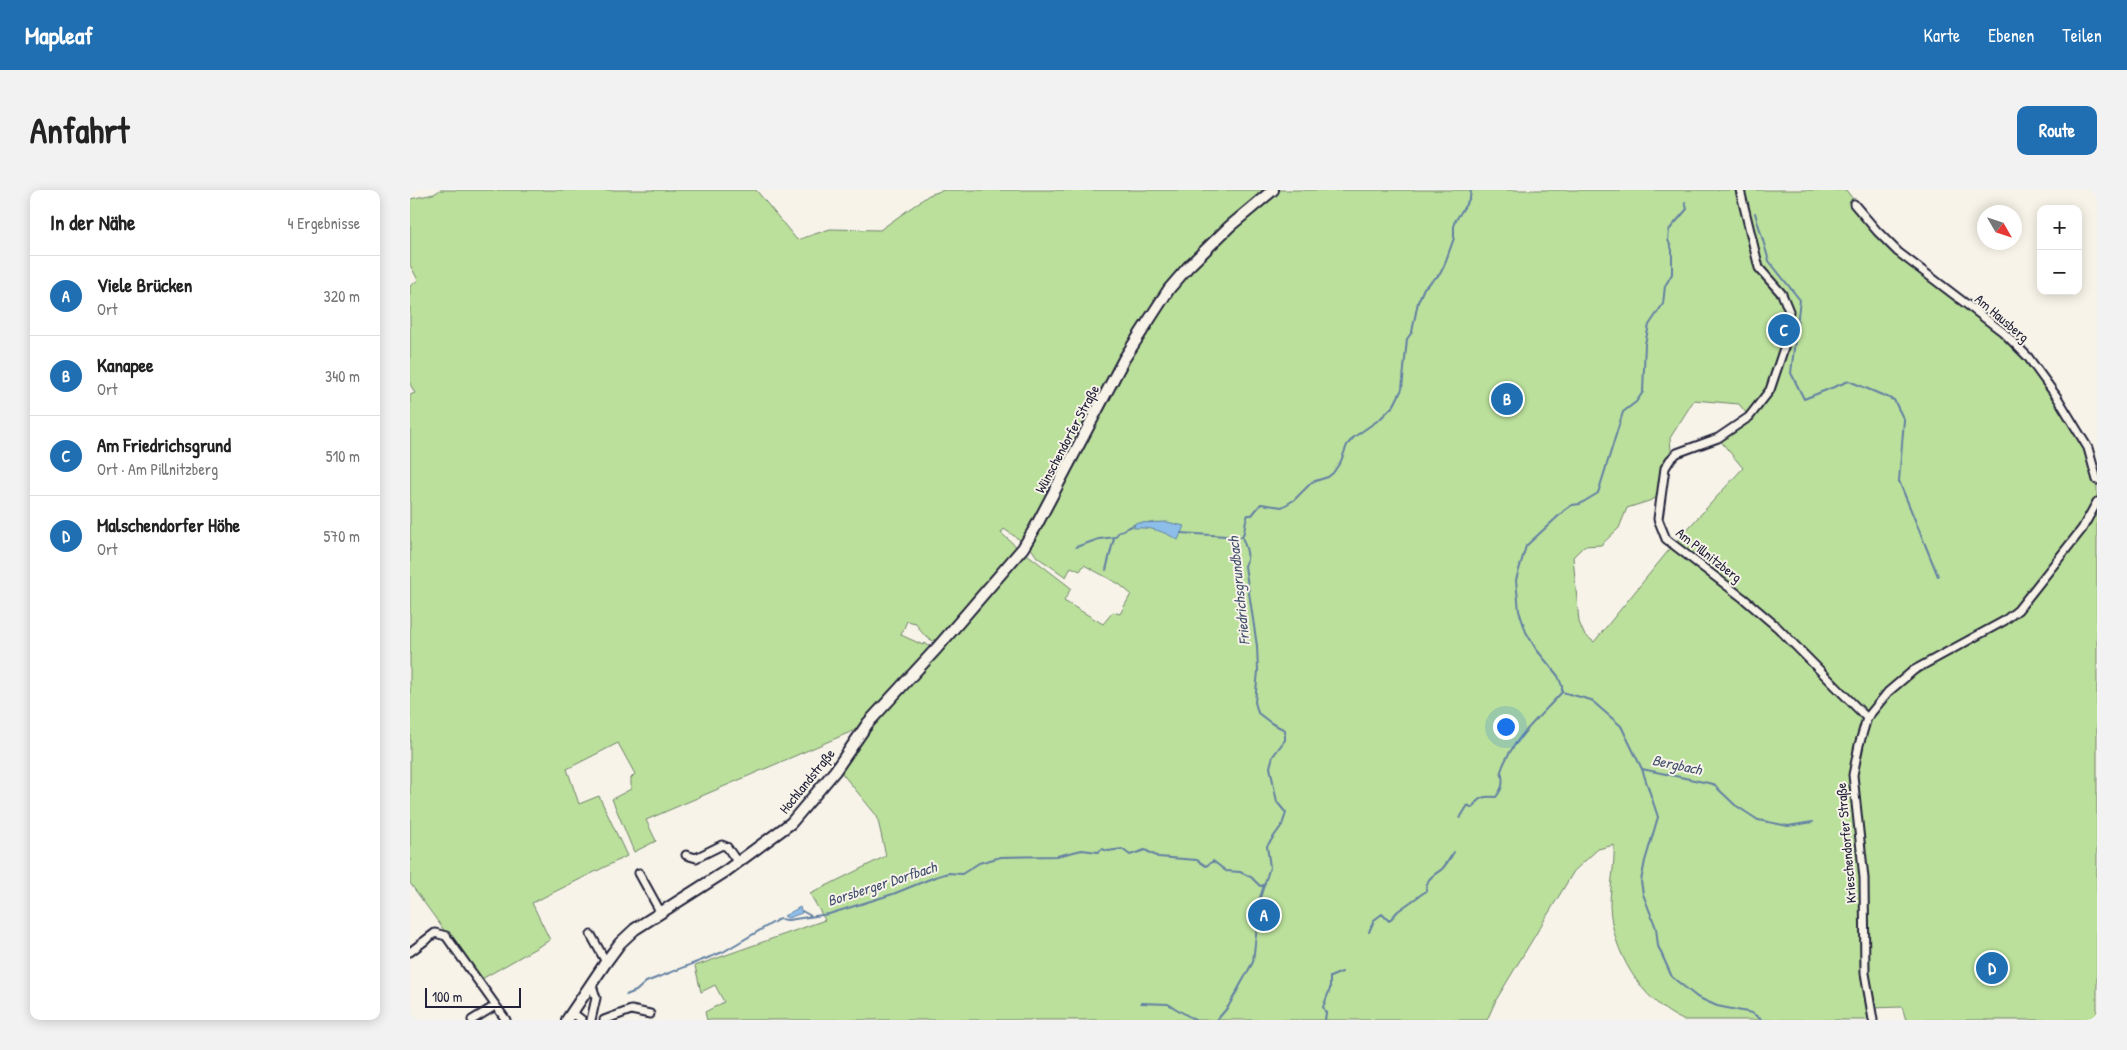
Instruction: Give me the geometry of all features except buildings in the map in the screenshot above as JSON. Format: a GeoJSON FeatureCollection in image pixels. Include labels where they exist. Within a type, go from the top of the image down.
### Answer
{"type":"FeatureCollection","features":[{"type":"Feature","properties":{"kind":"street","name":"Wünschendorfer Straße"},"geometry":{"type":"LineString","coordinates":[[885,704],[937,648],[1022,548],[1036,528],[1124,359],[1169,289],[1235,220],[1273,190]]}},
{"type":"Feature","properties":{"kind":"street","name":"Am Pillnitzberg"},"geometry":{"type":"LineString","coordinates":[[1740,190],[1759,268],[1782,294],[1788,312],[1784,348],[1770,390],[1750,417],[1718,438],[1677,453],[1670,460],[1665,468],[1658,519],[1666,539],[1743,598],[1777,628],[1867,718]]}},
{"type":"Feature","properties":{"kind":"street","name":"Am Hausberg"},"geometry":{"type":"LineString","coordinates":[[1854,204],[1898,252],[2003,332],[2028,357],[2057,397],[2088,448],[2097,480]]}},
{"type":"Feature","properties":{"kind":"street","name":"Krieschendorfer Straße"},"geometry":{"type":"LineString","coordinates":[[1873,1020],[1865,972],[1864,878],[1853,776],[1867,718],[1888,692],[1914,670],[2004,621],[2018,610],[2082,529],[2097,502]]}},
{"type":"Feature","properties":{"kind":"street","name":"Hochlandstraße"},"geometry":{"type":"LineString","coordinates":[[574,1018],[606,962],[620,943],[635,929],[738,863],[791,823],[836,772],[857,738],[885,704]]}},
{"type":"Feature","properties":{"kind":"street"},"geometry":{"type":"LineString","coordinates":[[686,855],[698,858],[722,845],[727,847],[738,863]]}},
{"type":"Feature","properties":{"kind":"street"},"geometry":{"type":"LineString","coordinates":[[639,873],[661,913]]}},
{"type":"Feature","properties":{"kind":"street"},"geometry":{"type":"LineString","coordinates":[[410,952],[435,933],[446,936],[506,1020]]}},
{"type":"Feature","properties":{"kind":"street"},"geometry":{"type":"LineString","coordinates":[[591,935],[592,944],[606,962]]}},
{"type":"Feature","properties":{"kind":"street"},"geometry":{"type":"LineString","coordinates":[[591,1020],[596,998],[592,985]]}},
{"type":"Feature","properties":{"kind":"street"},"geometry":{"type":"LineString","coordinates":[[472,1020],[495,1006]]}},
{"type":"Feature","properties":{"kind":"street"},"geometry":{"type":"LineString","coordinates":[[604,1020],[631,1010],[650,1014]]}},
{"type":"Feature","properties":{"kind":"green space"},"geometry":{"type":"Polygon","coordinates":[[[440,190],[756,190],[797,240],[830,229],[880,230],[929,195],[944,190],[1268,190],[1164,290],[1023,542],[1004,529],[1001,533],[1018,548],[939,642],[935,642],[925,636],[916,623],[907,621],[901,635],[923,645],[925,643],[933,649],[862,727],[646,820],[656,841],[634,852],[612,799],[631,789],[631,778],[635,774],[618,743],[567,769],[579,804],[599,796],[627,856],[532,903],[550,940],[480,980],[410,883],[410,395],[415,393],[410,384],[410,286],[418,280],[410,265],[410,199],[434,194],[440,190]]]}},
{"type":"Feature","properties":{"kind":"green space"},"geometry":{"type":"Polygon","coordinates":[[[1276,190],[1846,190],[1877,231],[2003,332],[2028,357],[2088,448],[2097,480],[2097,1020],[1906,1020],[1902,1007],[1871,1008],[1873,1020],[1683,1020],[1654,1000],[1642,987],[1623,957],[1616,940],[1610,906],[1614,845],[1598,849],[1574,871],[1496,1000],[1487,1020],[707,1020],[705,1012],[724,1002],[715,985],[701,992],[695,966],[825,920],[810,894],[886,856],[877,816],[840,771],[859,738],[1023,551],[1071,588],[1064,601],[1103,624],[1113,612],[1120,614],[1131,594],[1119,584],[1084,565],[1080,571],[1071,567],[1066,577],[1037,557],[1028,544],[1137,342],[1188,270],[1276,190]],[[1694,400],[1670,438],[1671,451],[1677,453],[1670,460],[1660,496],[1627,508],[1619,528],[1601,545],[1584,546],[1573,557],[1579,622],[1584,634],[1594,642],[1673,545],[1743,468],[1718,438],[1749,417],[1739,404],[1694,400]]]}},
{"type":"Feature","properties":{"kind":"water"},"geometry":{"type":"Polygon","coordinates":[[[1167,522],[1184,526],[1178,540],[1157,530],[1134,528],[1135,523],[1167,522]]]}},
{"type":"Feature","properties":{"kind":"water"},"geometry":{"type":"Polygon","coordinates":[[[800,907],[802,913],[788,918],[784,916],[800,907]]]}},
{"type":"Feature","properties":{"kind":"waterway","name":"Friedrichsgrundbach"},"geometry":{"type":"LineString","coordinates":[[1217,1020],[1228,1007],[1253,962],[1257,926],[1254,916],[1270,867],[1267,846],[1282,825],[1286,813],[1277,802],[1270,767],[1273,756],[1285,740],[1285,730],[1271,723],[1258,713],[1255,702],[1258,671],[1257,646],[1245,566],[1247,552],[1242,537],[1247,518],[1261,504],[1282,507],[1294,500],[1312,482],[1328,477],[1341,461],[1347,445],[1354,437],[1380,419],[1394,405],[1402,389],[1407,339],[1412,332],[1418,302],[1424,288],[1440,274],[1444,266],[1454,238],[1454,223],[1470,198],[1471,190]]}},
{"type":"Feature","properties":{"kind":"waterway"},"geometry":{"type":"LineString","coordinates":[[1460,818],[1468,805],[1472,808],[1482,798],[1496,797],[1502,785],[1501,771],[1512,749],[1527,729],[1562,692],[1558,676],[1536,649],[1526,632],[1519,611],[1516,580],[1526,546],[1565,510],[1572,505],[1580,504],[1598,493],[1623,412],[1636,402],[1643,392],[1645,344],[1649,325],[1663,304],[1665,286],[1672,274],[1672,250],[1668,240],[1669,230],[1687,209],[1685,202]]}},
{"type":"Feature","properties":{"kind":"waterway"},"geometry":{"type":"LineString","coordinates":[[1755,213],[1769,261],[1800,300],[1791,373],[1804,399],[1849,381],[1894,400],[1904,420],[1899,481],[1938,576]]}},
{"type":"Feature","properties":{"kind":"waterway"},"geometry":{"type":"LineString","coordinates":[[1076,547],[1099,539],[1115,537],[1119,532],[1134,525]]}},
{"type":"Feature","properties":{"kind":"waterway"},"geometry":{"type":"LineString","coordinates":[[1181,533],[1241,537]]}},
{"type":"Feature","properties":{"kind":"waterway"},"geometry":{"type":"LineString","coordinates":[[1106,570],[1114,538]]}},
{"type":"Feature","properties":{"kind":"waterway"},"geometry":{"type":"LineString","coordinates":[[1562,692],[1591,700],[1621,726],[1642,769],[1658,817],[1641,881],[1643,894],[1656,928],[1658,946],[1672,977],[1697,997],[1717,1006],[1752,1013],[1762,1020]]}},
{"type":"Feature","properties":{"kind":"waterway","name":"Bergbach"},"geometry":{"type":"LineString","coordinates":[[1642,769],[1713,784],[1735,805],[1758,820],[1788,826],[1813,822]]}},
{"type":"Feature","properties":{"kind":"waterway","name":"Borsberger Dorfbach"},"geometry":{"type":"LineString","coordinates":[[626,995],[636,991],[646,982],[723,952],[779,919],[788,920],[829,914],[893,894],[948,873],[962,874],[979,863],[1001,857],[1057,856],[1082,850],[1098,852],[1102,849],[1108,851],[1122,849],[1130,855],[1145,850],[1158,857],[1197,860],[1206,866],[1213,861],[1226,871],[1240,872],[1251,877],[1260,886],[1264,885]]}},
{"type":"Feature","properties":{"kind":"waterway"},"geometry":{"type":"LineString","coordinates":[[1369,932],[1374,920],[1382,914],[1389,921],[1398,911],[1426,891],[1429,880],[1444,867],[1454,852]]}},
{"type":"Feature","properties":{"kind":"waterway","name":"Borsberger Dorfbach"},"geometry":{"type":"LineString","coordinates":[[802,911],[811,916]]}},
{"type":"Feature","properties":{"kind":"waterway"},"geometry":{"type":"LineString","coordinates":[[1325,1020],[1326,1013],[1323,1007],[1330,989],[1330,977],[1342,972]]}},
{"type":"Feature","properties":{"kind":"waterway"},"geometry":{"type":"LineString","coordinates":[[1141,1003],[1168,1004],[1195,1020]]}},
{"type":"Feature","properties":{"kind":"place","name":"Am Friedrichsgrund"},"geometry":{"type":"Point","coordinates":[1784,330]}},
{"type":"Feature","properties":{"kind":"place","name":"Kanapee"},"geometry":{"type":"Point","coordinates":[1507,399]}},
{"type":"Feature","properties":{"kind":"place","name":"Viele Brücken"},"geometry":{"type":"Point","coordinates":[1264,915]}},
{"type":"Feature","properties":{"kind":"place","name":"Malschendorfer Höhe"},"geometry":{"type":"Point","coordinates":[1992,968]}}]}
